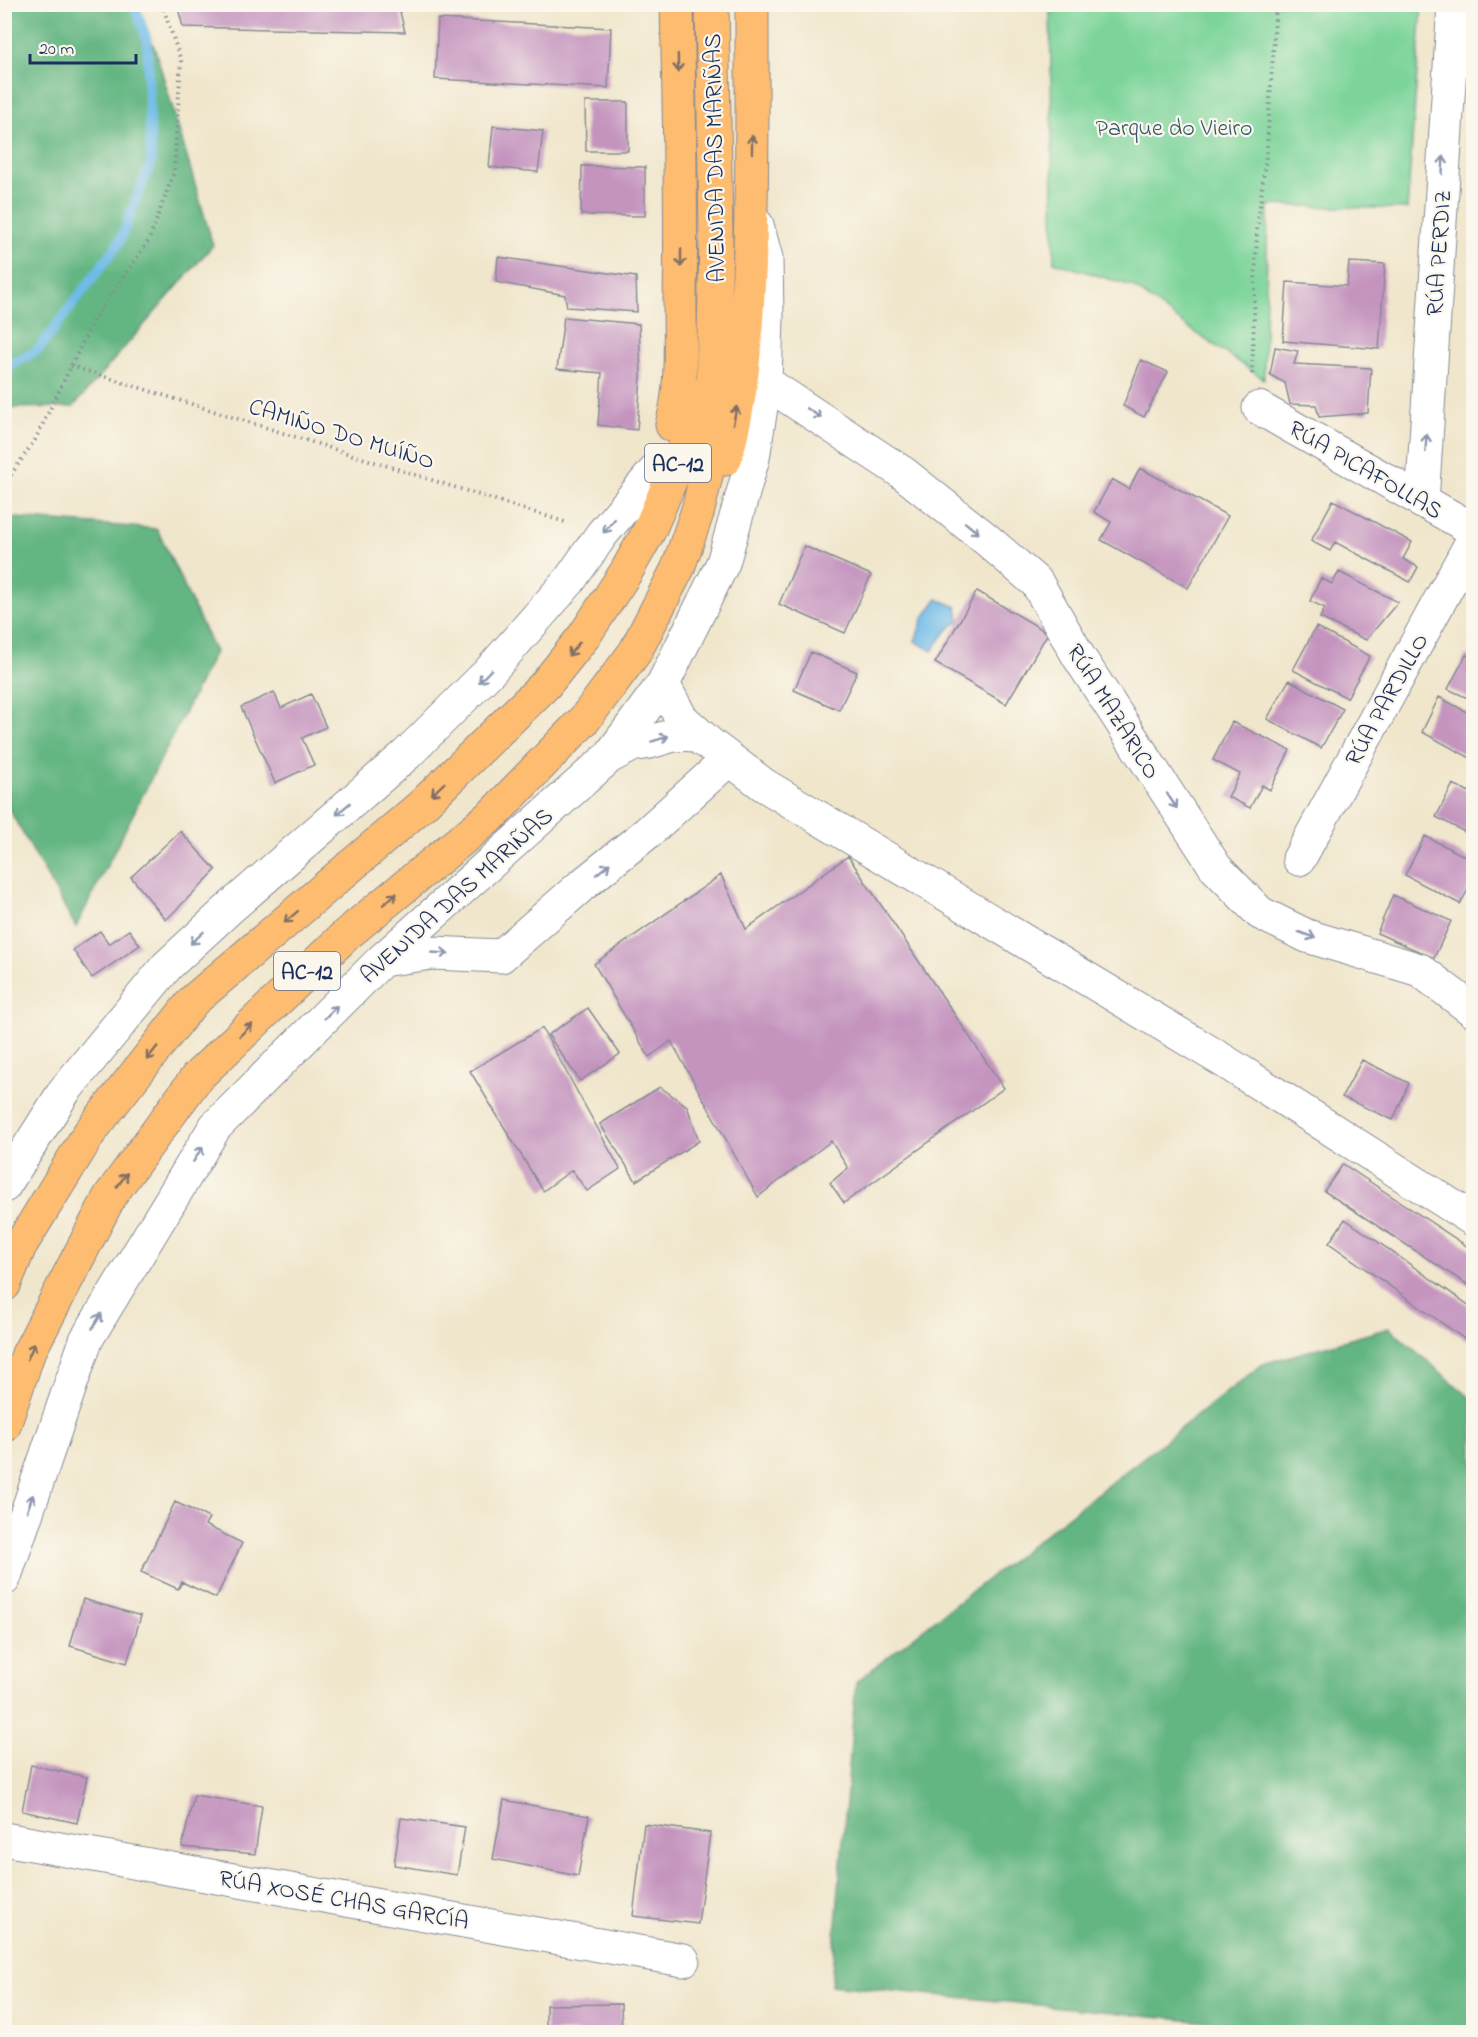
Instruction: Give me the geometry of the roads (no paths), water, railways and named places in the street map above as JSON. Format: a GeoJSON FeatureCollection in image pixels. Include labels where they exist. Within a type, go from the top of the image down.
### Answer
{"type":"FeatureCollection","features":[{"type":"Feature","properties":{"kind":"highway"},"geometry":{"type":"LineString","coordinates":[[607,601],[660,465],[674,420],[679,372],[681,154],[677,4]]}},
{"type":"Feature","properties":{"kind":"highway","name":"AVENIDA DAS MARIÑAS"},"geometry":{"type":"LineString","coordinates":[[4,1426],[28,1354],[110,1196],[197,1077],[347,934],[493,814],[584,720],[634,652],[678,568],[698,510],[710,459],[716,234],[712,4]]}},
{"type":"Feature","properties":{"kind":"highway"},"geometry":{"type":"LineString","coordinates":[[678,568],[697,534],[714,492],[729,444],[740,389],[746,333],[752,202],[752,4]]}},
{"type":"Feature","properties":{"kind":"highway","name":"AVENIDA DAS MARIÑAS"},"geometry":{"type":"LineString","coordinates":[[4,1285],[20,1246],[90,1132],[193,1001],[429,798],[545,685],[584,636],[626,572],[649,531],[688,439],[715,311]]}},
{"type":"Feature","properties":{"kind":"street","name":"RÚA PERDIZ"},"geometry":{"type":"LineString","coordinates":[[1422,502],[1454,4]]}},
{"type":"Feature","properties":{"kind":"street","name":"AVENIDA DAS MARIÑAS"},"geometry":{"type":"LineString","coordinates":[[4,1579],[86,1340],[215,1127],[382,960],[609,757],[663,684],[723,562],[753,458],[765,382],[766,258],[752,202]]}},
{"type":"Feature","properties":{"kind":"street","name":"RÚA MAZARICO"},"geometry":{"type":"LineString","coordinates":[[765,382],[903,472],[1036,583],[1096,684],[1216,868],[1260,913],[1307,936],[1420,970],[1473,1011]]}},
{"type":"Feature","properties":{"kind":"street","name":"RÚA PICAFOLLAS"},"geometry":{"type":"LineString","coordinates":[[1259,408],[1473,530]]}},
{"type":"Feature","properties":{"kind":"street"},"geometry":{"type":"LineString","coordinates":[[4,1186],[65,1090],[167,966],[423,738],[489,672],[569,581],[602,534],[660,465]]}},
{"type":"Feature","properties":{"kind":"street","name":"RÚA PARDILLO"},"geometry":{"type":"LineString","coordinates":[[1299,860],[1473,538]]}},
{"type":"Feature","properties":{"kind":"street"},"geometry":{"type":"LineString","coordinates":[[663,684],[681,718],[720,752]]}},
{"type":"Feature","properties":{"kind":"street"},"geometry":{"type":"LineString","coordinates":[[609,757],[632,745],[674,735],[692,734],[764,785],[1224,1061],[1473,1220]]}},
{"type":"Feature","properties":{"kind":"street"},"geometry":{"type":"LineString","coordinates":[[382,960],[432,952],[501,956],[647,833],[720,752]]}},
{"type":"Feature","properties":{"kind":"street","name":"RÚA XOSÉ CHAS GARCÍA"},"geometry":{"type":"LineString","coordinates":[[4,1839],[683,1960]]}},
{"type":"Feature","properties":{"kind":"water"},"geometry":{"type":"Polygon","coordinates":[[[937,599],[957,607],[959,621],[947,630],[932,651],[915,641],[923,619],[937,599]]]}},
{"type":"Feature","properties":{"kind":"waterway"},"geometry":{"type":"LineString","coordinates":[[4,368],[38,350],[119,243],[151,162],[147,40],[134,4]]}},
{"type":"Feature","properties":{"kind":"park label","name":"Parque do Vieiro"},"geometry":{"type":"Point","coordinates":[1174,127]}}]}
